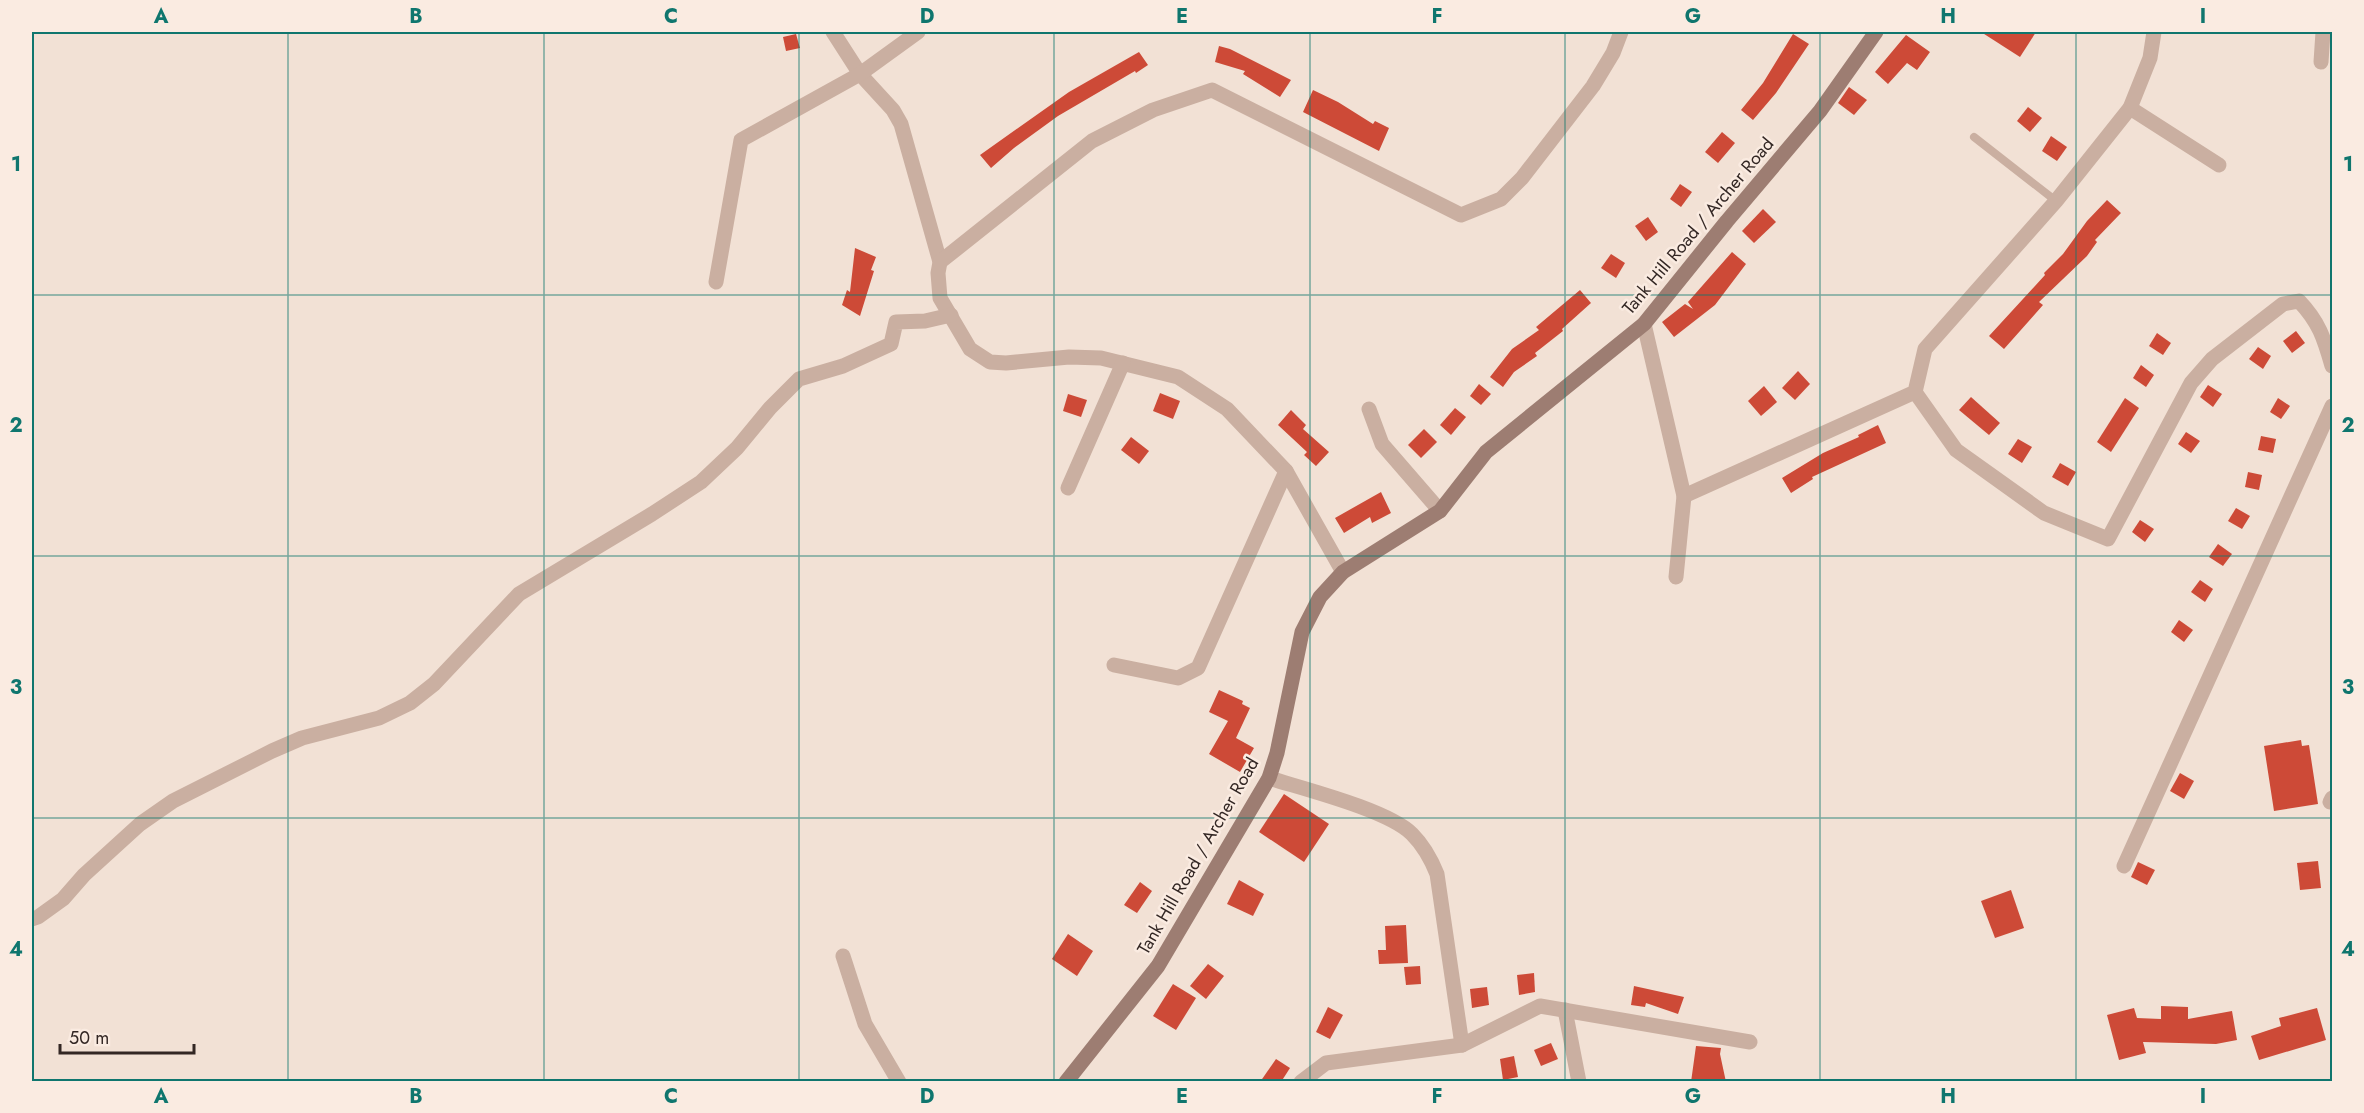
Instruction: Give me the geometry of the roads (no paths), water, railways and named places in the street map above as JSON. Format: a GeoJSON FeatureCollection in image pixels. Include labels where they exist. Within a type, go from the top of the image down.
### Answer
{"type":"FeatureCollection","features":[{"type":"Feature","properties":{"kind":"street"},"geometry":{"type":"LineString","coordinates":[[833,32],[860,74],[893,110],[901,124],[940,262],[938,273],[940,298],[970,349],[990,362],[1070,357],[1101,358],[1178,377],[1227,408],[1286,471],[1342,572]]}},
{"type":"Feature","properties":{"kind":"street"},"geometry":{"type":"LineString","coordinates":[[716,282],[741,140],[860,74],[918,32]]}},
{"type":"Feature","properties":{"kind":"street"},"geometry":{"type":"LineString","coordinates":[[940,262],[1092,141],[1153,110],[1212,90],[1461,215],[1501,199],[1522,178],[1593,86],[1613,53],[1621,32]]}},
{"type":"Feature","properties":{"kind":"street","name":"Tank Hill Road / Archer Road"},"geometry":{"type":"LineString","coordinates":[[1066,1082],[1158,966],[1269,777],[1277,753],[1302,632],[1320,597],[1342,572],[1440,512],[1486,452],[1644,324],[1726,221],[1820,111],[1876,32]]}},
{"type":"Feature","properties":{"kind":"street"},"geometry":{"type":"LineString","coordinates":[[2154,32],[2150,58],[2130,108],[2056,201],[1925,348],[1916,392],[1956,450],[2044,513],[2108,539],[2191,383],[2212,359],[2283,304],[2299,301],[2314,317],[2325,339],[2332,366]]}},
{"type":"Feature","properties":{"kind":"street"},"geometry":{"type":"LineString","coordinates":[[2321,62],[2323,32]]}},
{"type":"Feature","properties":{"kind":"street"},"geometry":{"type":"LineString","coordinates":[[2130,108],[2219,165]]}},
{"type":"Feature","properties":{"kind":"street"},"geometry":{"type":"LineString","coordinates":[[32,920],[63,899],[84,875],[140,824],[173,801],[272,751],[303,738],[379,718],[410,703],[434,684],[519,594],[701,482],[737,448],[770,408],[799,379],[843,366],[891,344],[896,322],[925,321],[951,315]]}},
{"type":"Feature","properties":{"kind":"street"},"geometry":{"type":"LineString","coordinates":[[1644,324],[1684,496],[1676,577]]}},
{"type":"Feature","properties":{"kind":"street"},"geometry":{"type":"LineString","coordinates":[[1068,488],[1123,363]]}},
{"type":"Feature","properties":{"kind":"street"},"geometry":{"type":"LineString","coordinates":[[1684,496],[1916,392]]}},
{"type":"Feature","properties":{"kind":"street"},"geometry":{"type":"LineString","coordinates":[[2124,866],[2332,406]]}},
{"type":"Feature","properties":{"kind":"street"},"geometry":{"type":"LineString","coordinates":[[1369,409],[1382,444],[1440,512]]}},
{"type":"Feature","properties":{"kind":"street"},"geometry":{"type":"LineString","coordinates":[[1114,665],[1178,678],[1198,668],[1286,471]]}},
{"type":"Feature","properties":{"kind":"street"},"geometry":{"type":"LineString","coordinates":[[1269,777],[1378,813],[1411,833],[1428,854],[1437,874],[1462,1045]]}},
{"type":"Feature","properties":{"kind":"street"},"geometry":{"type":"LineString","coordinates":[[843,956],[865,1024],[899,1082]]}},
{"type":"Feature","properties":{"kind":"street"},"geometry":{"type":"LineString","coordinates":[[1301,1082],[1326,1063],[1462,1045],[1540,1006],[1750,1042]]}},
{"type":"Feature","properties":{"kind":"street"},"geometry":{"type":"LineString","coordinates":[[1565,1010],[1580,1082]]}},
{"type":"Feature","properties":{"kind":"lane"},"geometry":{"type":"LineString","coordinates":[[1974,137],[2056,201]]}}]}
